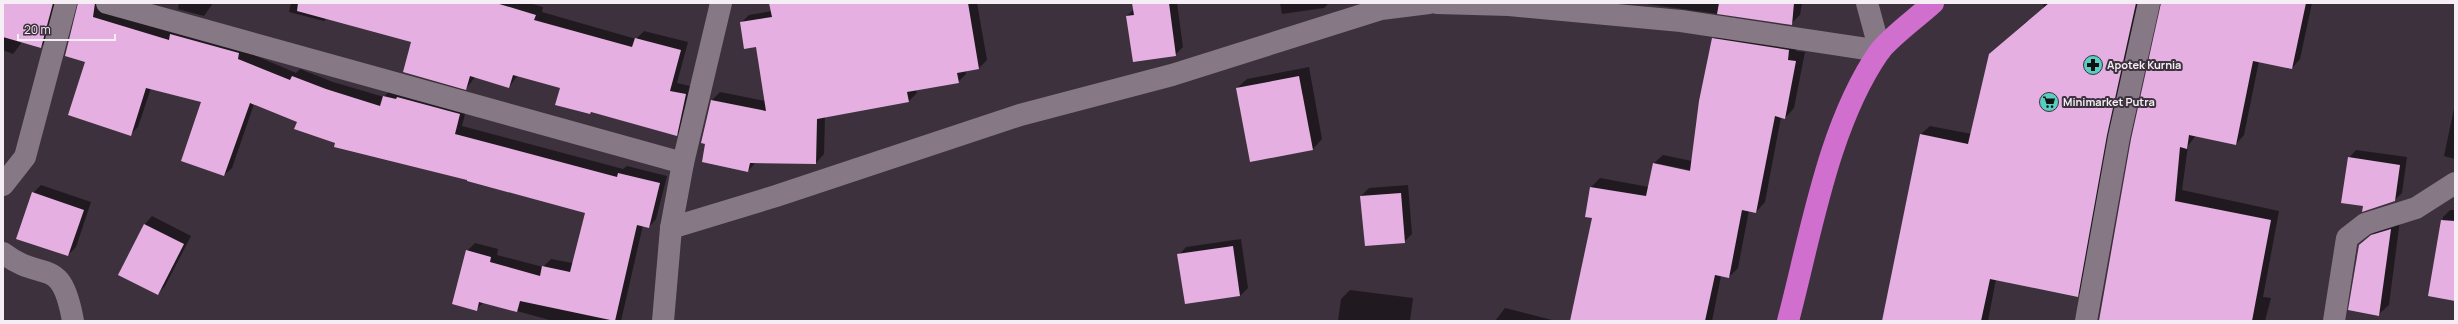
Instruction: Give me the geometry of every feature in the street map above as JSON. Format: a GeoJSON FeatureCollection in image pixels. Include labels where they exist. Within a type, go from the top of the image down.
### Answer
{"type":"FeatureCollection","features":[{"type":"Feature","properties":{"kind":"highway"},"geometry":{"type":"LineString","coordinates":[[1788,321],[1825,180],[1847,109],[1880,51],[1933,3]]}},
{"type":"Feature","properties":{"kind":"street"},"geometry":{"type":"LineString","coordinates":[[3,185],[25,157],[66,3]]}},
{"type":"Feature","properties":{"kind":"street"},"geometry":{"type":"LineString","coordinates":[[107,3],[683,163]]}},
{"type":"Feature","properties":{"kind":"street"},"geometry":{"type":"LineString","coordinates":[[663,321],[671,228],[683,163],[721,3]]}},
{"type":"Feature","properties":{"kind":"street"},"geometry":{"type":"LineString","coordinates":[[671,228],[776,196],[1020,115],[1172,75],[1381,9],[1429,3]]}},
{"type":"Feature","properties":{"kind":"street"},"geometry":{"type":"LineString","coordinates":[[1437,3],[1509,4],[1681,22],[1880,51],[1867,3]]}},
{"type":"Feature","properties":{"kind":"street"},"geometry":{"type":"LineString","coordinates":[[2086,321],[2119,137],[2149,3]]}},
{"type":"Feature","properties":{"kind":"street"},"geometry":{"type":"LineString","coordinates":[[2334,321],[2347,238],[2365,224],[2416,208],[2455,183]]}},
{"type":"Feature","properties":{"kind":"street"},"geometry":{"type":"LineString","coordinates":[[3,253],[20,263],[57,276],[68,295],[73,321]]}},
{"type":"Feature","properties":{"kind":"building"},"geometry":{"type":"Polygon","coordinates":[[[3,3],[53,3],[41,48],[3,37],[3,3]]]}},
{"type":"Feature","properties":{"kind":"building"},"geometry":{"type":"Polygon","coordinates":[[[78,3],[95,3],[93,17],[169,40],[170,34],[239,53],[238,59],[290,80],[292,76],[326,89],[380,106],[383,96],[396,99],[397,97],[460,114],[455,134],[617,177],[618,173],[660,183],[649,228],[637,225],[615,321],[520,301],[517,312],[479,302],[477,311],[452,304],[466,250],[491,257],[490,262],[540,276],[542,266],[570,272],[585,213],[467,180],[334,147],[335,143],[294,129],[297,122],[250,103],[224,176],[181,161],[201,102],[146,88],[131,136],[68,115],[85,62],[65,56],[78,3]]]}},
{"type":"Feature","properties":{"kind":"building"},"geometry":{"type":"Polygon","coordinates":[[[298,3],[496,3],[536,15],[534,20],[632,47],[635,38],[681,50],[670,91],[686,94],[677,136],[591,112],[590,114],[555,105],[560,88],[513,75],[509,88],[470,76],[466,90],[403,72],[411,42],[297,11],[298,3]]]}},
{"type":"Feature","properties":{"kind":"building"},"geometry":{"type":"Polygon","coordinates":[[[769,3],[968,3],[979,69],[957,73],[959,83],[907,92],[909,102],[817,119],[816,164],[750,163],[748,172],[702,162],[705,144],[701,143],[711,100],[766,111],[756,47],[744,49],[740,22],[772,17],[769,3]]]}},
{"type":"Feature","properties":{"kind":"building"},"geometry":{"type":"Polygon","coordinates":[[[1132,3],[1169,3],[1176,56],[1133,62],[1126,16],[1134,15],[1132,3]]]}},
{"type":"Feature","properties":{"kind":"building"},"geometry":{"type":"Polygon","coordinates":[[[1719,3],[1794,3],[1792,25],[1717,14],[1719,3]]]}},
{"type":"Feature","properties":{"kind":"building"},"geometry":{"type":"Polygon","coordinates":[[[2049,3],[2136,3],[2107,135],[2078,297],[1990,279],[1981,321],[1882,321],[1920,134],[1968,144],[1989,54],[2049,3]]]}},
{"type":"Feature","properties":{"kind":"building"},"geometry":{"type":"Polygon","coordinates":[[[2161,3],[2306,3],[2292,69],[2253,61],[2236,145],[2189,135],[2187,149],[2180,147],[2175,201],[2271,220],[2252,321],[2099,321],[2131,139],[2161,3]]]}},
{"type":"Feature","properties":{"kind":"building"},"geometry":{"type":"Polygon","coordinates":[[[1712,38],[1789,50],[1788,60],[1796,61],[1785,119],[1775,116],[1756,213],[1742,210],[1729,278],[1715,275],[1705,321],[1570,321],[1592,218],[1585,217],[1590,187],[1646,196],[1653,163],[1690,171],[1699,101],[1712,38]]]}},
{"type":"Feature","properties":{"kind":"building"},"geometry":{"type":"Polygon","coordinates":[[[1299,76],[1313,150],[1250,162],[1236,88],[1299,76]]]}},
{"type":"Feature","properties":{"kind":"building"},"geometry":{"type":"Polygon","coordinates":[[[2348,157],[2400,165],[2395,201],[2362,212],[2363,206],[2341,203],[2348,157]]]}},
{"type":"Feature","properties":{"kind":"building"},"geometry":{"type":"Polygon","coordinates":[[[32,192],[84,210],[68,256],[16,239],[32,192]]]}},
{"type":"Feature","properties":{"kind":"building"},"geometry":{"type":"Polygon","coordinates":[[[1401,193],[1405,243],[1365,246],[1360,196],[1401,193]]]}},
{"type":"Feature","properties":{"kind":"building"},"geometry":{"type":"Polygon","coordinates":[[[2441,220],[2455,221],[2455,301],[2428,296],[2441,220]]]}},
{"type":"Feature","properties":{"kind":"building"},"geometry":{"type":"Polygon","coordinates":[[[144,224],[184,244],[158,295],[118,275],[144,224]]]}},
{"type":"Feature","properties":{"kind":"building"},"geometry":{"type":"Polygon","coordinates":[[[2391,229],[2379,316],[2348,310],[2359,245],[2371,235],[2391,229]]]}},
{"type":"Feature","properties":{"kind":"building"},"geometry":{"type":"Polygon","coordinates":[[[1233,246],[1240,296],[1185,304],[1177,254],[1233,246]]]}},
{"type":"Feature","properties":{"kind":"place","name":"Apotek Kurnia"},"geometry":{"type":"Point","coordinates":[2093,65]}},
{"type":"Feature","properties":{"kind":"place","name":"Minimarket Putra"},"geometry":{"type":"Point","coordinates":[2049,102]}}]}
